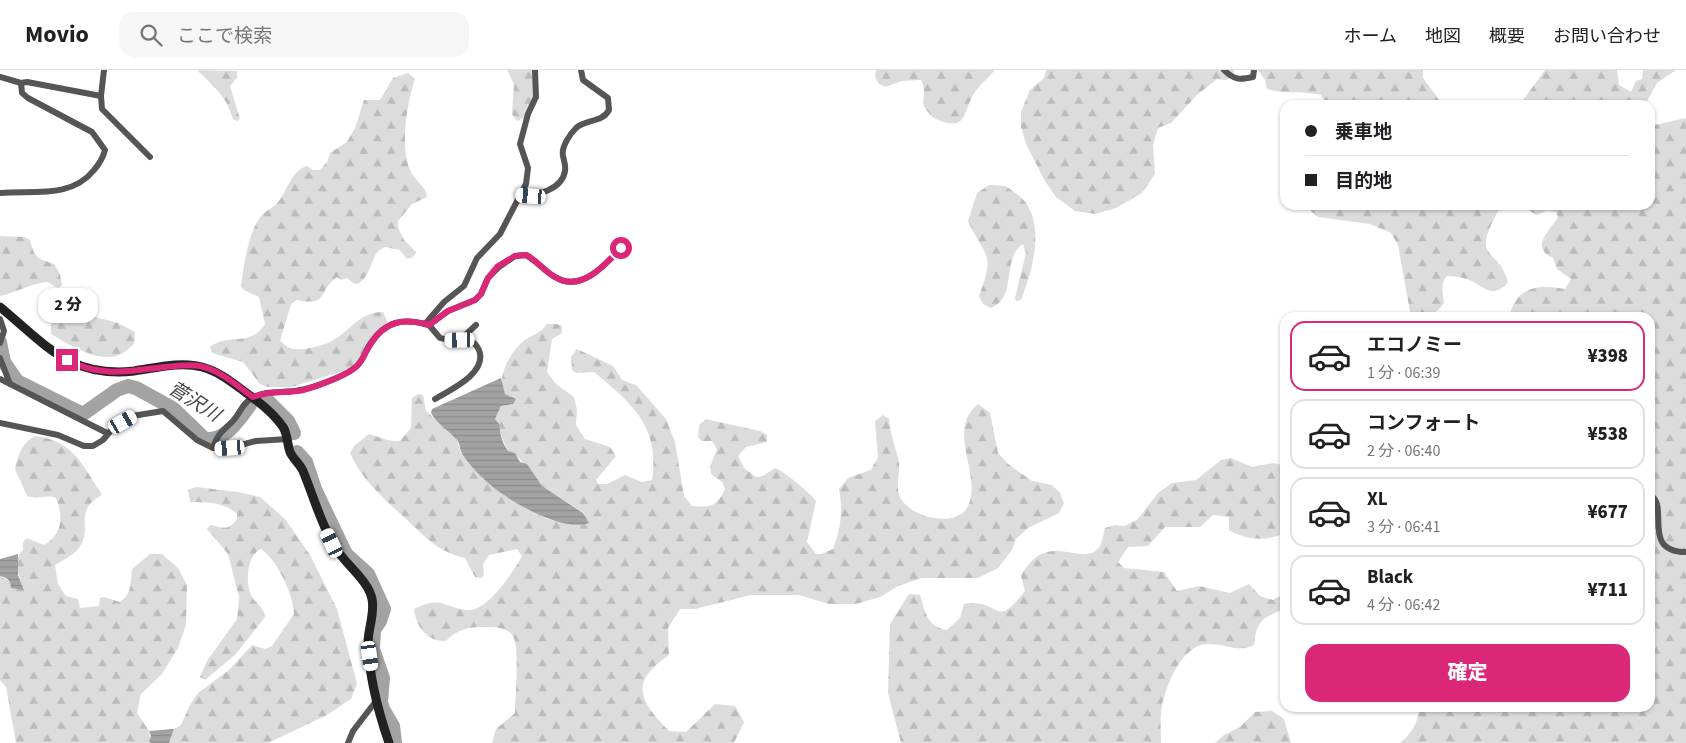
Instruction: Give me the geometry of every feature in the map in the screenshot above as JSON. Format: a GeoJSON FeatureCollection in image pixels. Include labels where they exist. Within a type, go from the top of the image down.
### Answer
{"type":"FeatureCollection","features":[{"type":"Feature","properties":{"kind":"street"},"geometry":{"type":"LineString","coordinates":[[104,70],[100,96],[102,109],[150,157]]}},
{"type":"Feature","properties":{"kind":"street"},"geometry":{"type":"LineString","coordinates":[[427,325],[444,302],[464,286],[477,258],[500,234],[521,195],[528,176],[521,138],[528,114],[536,97],[535,70]]}},
{"type":"Feature","properties":{"kind":"street"},"geometry":{"type":"LineString","coordinates":[[521,195],[541,194],[558,183],[565,172],[563,151],[572,134],[581,125],[601,118],[608,110],[608,98],[582,80],[581,70]]}},
{"type":"Feature","properties":{"kind":"street"},"geometry":{"type":"LineString","coordinates":[[1224,70],[1233,79],[1239,80],[1253,78],[1254,70]]}},
{"type":"Feature","properties":{"kind":"street"},"geometry":{"type":"LineString","coordinates":[[0,77],[20,83],[27,82],[100,96]]}},
{"type":"Feature","properties":{"kind":"street"},"geometry":{"type":"LineString","coordinates":[[0,193],[48,193],[72,186],[92,172],[103,158],[105,150],[92,132],[28,98],[22,93],[20,83]]}},
{"type":"Feature","properties":{"kind":"street"},"geometry":{"type":"LineString","coordinates":[[427,325],[448,311],[475,300],[481,294],[492,273],[515,256],[526,255],[553,276],[568,282],[575,282],[588,277],[621,248]]}},
{"type":"Feature","properties":{"kind":"street"},"geometry":{"type":"LineString","coordinates":[[0,307],[54,352],[81,367],[103,373],[115,373],[183,365],[200,366],[222,375],[253,397],[278,420],[288,439],[290,452],[304,473],[332,543],[346,565],[369,589],[373,607],[368,644],[376,701],[389,743]]}},
{"type":"Feature","properties":{"kind":"street"},"geometry":{"type":"LineString","coordinates":[[0,319],[4,331],[1,341]]}},
{"type":"Feature","properties":{"kind":"street"},"geometry":{"type":"LineString","coordinates":[[214,445],[218,434],[234,420],[247,401],[253,397],[271,391],[302,390],[353,370],[364,357],[370,344],[388,326],[403,320],[427,325],[440,338],[475,344],[480,355],[477,368],[463,382],[435,398]]}},
{"type":"Feature","properties":{"kind":"street"},"geometry":{"type":"LineString","coordinates":[[460,340],[476,325]]}},
{"type":"Feature","properties":{"kind":"street"},"geometry":{"type":"LineString","coordinates":[[0,358],[10,384]]}},
{"type":"Feature","properties":{"kind":"street"},"geometry":{"type":"LineString","coordinates":[[0,379],[107,432]]}},
{"type":"Feature","properties":{"kind":"street"},"geometry":{"type":"LineString","coordinates":[[0,423],[71,439],[84,446],[99,444],[107,432],[132,416],[163,411],[197,440],[214,445],[230,448],[256,440],[288,439]]}},
{"type":"Feature","properties":{"kind":"street"},"geometry":{"type":"LineString","coordinates":[[1655,500],[1658,504],[1657,523],[1660,539],[1671,550],[1686,552]]}},
{"type":"Feature","properties":{"kind":"street"},"geometry":{"type":"LineString","coordinates":[[348,743],[353,731],[376,701]]}},
{"type":"Feature","properties":{"kind":"green space"},"geometry":{"type":"Polygon","coordinates":[[[197,70],[237,71],[237,78],[230,86],[240,119],[237,121],[233,119],[223,97],[197,70]]]}},
{"type":"Feature","properties":{"kind":"green space"},"geometry":{"type":"Polygon","coordinates":[[[507,70],[535,70],[537,77],[537,100],[530,112],[517,121],[512,114],[514,84],[507,70]]]}},
{"type":"Feature","properties":{"kind":"green space"},"geometry":{"type":"Polygon","coordinates":[[[876,70],[995,70],[974,93],[962,119],[959,122],[947,123],[938,120],[926,110],[921,80],[902,81],[885,87],[879,84],[875,77],[876,70]]]}},
{"type":"Feature","properties":{"kind":"green space"},"geometry":{"type":"Polygon","coordinates":[[[1046,70],[1234,70],[1234,76],[1226,80],[1217,79],[1197,95],[1171,123],[1158,128],[1153,145],[1155,174],[1142,193],[1116,208],[1095,214],[1075,211],[1056,197],[1045,181],[1026,144],[1021,127],[1021,112],[1030,90],[1044,78],[1046,70]]]}},
{"type":"Feature","properties":{"kind":"green space"},"geometry":{"type":"Polygon","coordinates":[[[1258,70],[1423,70],[1423,78],[1439,100],[1324,100],[1321,95],[1280,92],[1267,89],[1265,80],[1258,70]]]}},
{"type":"Feature","properties":{"kind":"green space"},"geometry":{"type":"Polygon","coordinates":[[[1545,70],[1617,70],[1619,85],[1631,92],[1636,81],[1642,79],[1643,70],[1676,70],[1657,83],[1648,100],[1523,100],[1545,70]]]}},
{"type":"Feature","properties":{"kind":"green space"},"geometry":{"type":"Polygon","coordinates":[[[408,73],[415,79],[407,113],[405,151],[411,172],[425,190],[427,197],[412,204],[398,221],[398,228],[404,240],[416,252],[413,257],[407,259],[400,250],[385,247],[376,254],[367,274],[358,284],[353,283],[347,278],[341,280],[337,277],[319,300],[297,300],[291,304],[280,341],[294,349],[305,349],[323,345],[339,337],[367,315],[374,313],[383,312],[387,321],[386,327],[360,360],[349,369],[292,387],[267,387],[260,384],[243,362],[212,353],[210,347],[224,340],[253,336],[265,324],[259,297],[244,290],[241,286],[250,237],[254,228],[264,213],[279,201],[297,172],[307,166],[313,170],[320,170],[327,162],[330,153],[347,142],[355,128],[364,100],[380,100],[393,78],[408,73]]]}},
{"type":"Feature","properties":{"kind":"green space"},"geometry":{"type":"Polygon","coordinates":[[[1686,118],[1686,743],[1400,743],[1414,727],[1418,712],[1655,712],[1655,312],[1511,312],[1517,299],[1523,293],[1538,287],[1565,289],[1571,279],[1557,269],[1553,258],[1546,254],[1543,249],[1544,239],[1558,217],[1556,212],[1546,211],[1537,215],[1526,210],[1655,210],[1655,125],[1686,118]]]}},
{"type":"Feature","properties":{"kind":"green space"},"geometry":{"type":"Polygon","coordinates":[[[989,185],[1001,185],[1017,194],[1027,204],[1035,230],[1035,244],[1030,274],[1021,300],[1016,301],[1015,298],[1026,253],[1023,244],[1016,250],[1013,258],[1004,295],[999,303],[991,308],[983,304],[979,296],[987,270],[987,262],[983,249],[968,221],[977,193],[989,185]]]}},
{"type":"Feature","properties":{"kind":"green space"},"geometry":{"type":"Polygon","coordinates":[[[1502,210],[1498,211],[1490,227],[1486,239],[1486,247],[1504,270],[1508,282],[1502,288],[1492,291],[1467,279],[1447,276],[1443,285],[1444,303],[1436,312],[1410,312],[1398,245],[1391,233],[1370,224],[1318,217],[1311,211],[1502,210]]]}},
{"type":"Feature","properties":{"kind":"green space"},"geometry":{"type":"Polygon","coordinates":[[[0,236],[24,237],[30,240],[33,251],[38,257],[54,264],[60,274],[62,285],[58,288],[43,282],[0,296],[0,236]]]}},
{"type":"Feature","properties":{"kind":"green space"},"geometry":{"type":"Polygon","coordinates":[[[72,311],[118,323],[135,332],[134,344],[121,354],[113,357],[104,357],[85,352],[51,334],[51,324],[59,315],[72,311]]]}},
{"type":"Feature","properties":{"kind":"green space"},"geometry":{"type":"Polygon","coordinates":[[[547,324],[562,326],[562,333],[552,339],[547,372],[556,384],[574,397],[577,410],[576,425],[585,439],[610,447],[616,456],[596,480],[598,484],[607,484],[625,475],[642,482],[652,480],[652,444],[640,417],[620,394],[594,372],[576,373],[572,370],[571,357],[577,349],[613,366],[622,380],[636,385],[666,419],[675,442],[684,496],[692,506],[704,507],[713,505],[725,489],[722,482],[711,474],[710,467],[717,449],[712,441],[702,441],[698,437],[699,425],[706,419],[760,431],[767,435],[767,442],[746,447],[738,456],[744,468],[756,477],[763,476],[775,468],[796,482],[816,501],[807,542],[816,554],[833,549],[840,519],[839,489],[848,478],[871,470],[878,457],[875,421],[883,415],[889,419],[899,463],[898,490],[901,499],[908,507],[918,513],[942,519],[953,518],[962,514],[968,506],[971,494],[971,481],[964,440],[965,427],[969,415],[978,404],[990,413],[998,453],[1008,464],[1032,481],[1052,485],[1060,493],[1064,503],[1059,513],[1028,528],[1016,539],[1012,550],[998,568],[978,578],[922,578],[898,586],[880,597],[856,604],[829,604],[799,595],[751,595],[695,609],[680,609],[668,628],[669,655],[656,665],[648,674],[644,683],[645,701],[669,731],[686,732],[715,704],[735,706],[744,722],[734,743],[492,743],[496,729],[515,713],[517,661],[513,636],[500,628],[479,627],[468,628],[446,641],[439,641],[428,636],[420,627],[414,609],[430,603],[441,603],[466,610],[474,609],[490,599],[513,571],[522,556],[517,549],[489,555],[483,564],[484,574],[482,578],[475,577],[465,558],[447,552],[432,543],[382,496],[361,472],[350,453],[354,446],[369,434],[388,440],[400,441],[411,428],[412,398],[418,394],[423,395],[426,411],[456,438],[461,453],[483,478],[504,495],[547,519],[577,525],[584,513],[542,486],[518,457],[508,451],[499,431],[500,425],[495,419],[501,406],[513,404],[512,397],[505,394],[502,387],[503,372],[510,357],[525,340],[540,331],[547,324]]]}},
{"type":"Feature","properties":{"kind":"green space"},"geometry":{"type":"Polygon","coordinates":[[[36,436],[60,443],[69,449],[83,465],[102,495],[93,501],[85,514],[85,534],[78,549],[55,565],[58,584],[66,596],[78,599],[80,608],[99,606],[100,598],[104,597],[120,602],[129,591],[132,569],[150,554],[162,554],[178,568],[187,585],[186,625],[178,648],[162,674],[141,694],[137,713],[149,731],[151,743],[16,743],[6,687],[0,680],[0,576],[24,589],[17,563],[23,550],[23,542],[27,538],[44,545],[55,536],[60,525],[59,505],[56,498],[27,496],[15,469],[24,445],[36,436]]]}},
{"type":"Feature","properties":{"kind":"green space"},"geometry":{"type":"Polygon","coordinates":[[[1231,458],[1252,467],[1274,463],[1280,465],[1280,535],[1264,539],[1242,536],[1229,530],[1229,517],[1213,515],[1200,527],[1165,527],[1148,546],[1128,547],[1118,562],[1124,568],[1164,572],[1177,591],[1199,586],[1230,593],[1249,584],[1260,596],[1273,600],[1280,596],[1280,610],[1262,620],[1257,629],[1254,645],[1238,648],[1209,644],[1199,646],[1190,651],[1182,659],[1170,680],[1163,702],[1161,743],[901,743],[888,693],[890,624],[909,594],[920,595],[925,613],[931,622],[935,626],[947,630],[960,618],[964,604],[977,603],[1002,612],[1015,603],[1025,591],[1021,576],[1031,561],[1042,554],[1053,551],[1084,554],[1093,552],[1102,542],[1105,528],[1115,525],[1124,526],[1137,520],[1158,493],[1172,483],[1196,480],[1221,460],[1231,458]]]}},
{"type":"Feature","properties":{"kind":"green space"},"geometry":{"type":"Polygon","coordinates":[[[196,487],[238,492],[260,497],[285,519],[310,555],[337,609],[357,684],[351,699],[327,715],[268,743],[169,743],[174,729],[181,725],[198,693],[229,670],[252,645],[265,649],[272,646],[294,614],[291,597],[284,578],[273,561],[261,549],[252,558],[248,571],[248,585],[252,597],[262,608],[265,617],[235,655],[205,680],[200,677],[207,661],[237,619],[239,597],[228,554],[207,529],[210,525],[225,528],[231,526],[237,519],[237,514],[221,505],[190,502],[188,490],[196,487]]]}},
{"type":"Feature","properties":{"kind":"green space"},"geometry":{"type":"Polygon","coordinates":[[[1272,711],[1284,719],[1291,743],[1215,743],[1224,735],[1240,727],[1255,712],[1272,711]]]}},
{"type":"Feature","properties":{"kind":"shaded area"},"geometry":{"type":"Polygon","coordinates":[[[501,378],[505,394],[516,399],[513,404],[501,406],[495,419],[500,425],[501,435],[506,448],[508,451],[515,453],[520,462],[527,464],[542,486],[583,513],[589,523],[577,525],[563,523],[533,512],[504,495],[474,469],[462,453],[457,440],[433,417],[432,409],[501,378]]]}},
{"type":"Feature","properties":{"kind":"shaded area"},"geometry":{"type":"Polygon","coordinates":[[[18,554],[18,575],[24,590],[11,588],[8,580],[0,576],[0,559],[18,554]]]}},
{"type":"Feature","properties":{"kind":"shaded area"},"geometry":{"type":"Polygon","coordinates":[[[174,729],[169,743],[151,743],[149,741],[151,736],[149,731],[174,729]]]}},
{"type":"Feature","properties":{"kind":"waterway","name":"菅沢川"},"geometry":{"type":"LineString","coordinates":[[0,342],[4,362],[17,381],[83,414],[117,390],[128,386],[136,388],[174,409],[204,438],[211,439],[225,434],[231,429],[250,405]]}},
{"type":"Feature","properties":{"kind":"waterway","name":"菅沢川"},"geometry":{"type":"LineString","coordinates":[[265,398],[288,421],[294,433]]}},
{"type":"Feature","properties":{"kind":"waterway","name":"菅沢川"},"geometry":{"type":"LineString","coordinates":[[297,452],[306,462],[315,489],[346,554],[368,574],[384,609],[380,621],[374,630],[373,649],[383,678],[381,702],[393,726],[395,743]]}},
{"type":"Feature","properties":{"kind":"route"},"geometry":{"type":"LineString","coordinates":[[67,360],[81,367],[103,373],[183,365],[200,366],[222,375],[253,397],[271,391],[289,392],[302,390],[353,370],[364,357],[370,344],[388,326],[403,320],[429,325],[448,311],[475,300],[481,294],[488,278],[498,266],[515,256],[522,254],[531,257],[560,280],[575,282],[581,281],[598,270],[621,248]]}}]}
